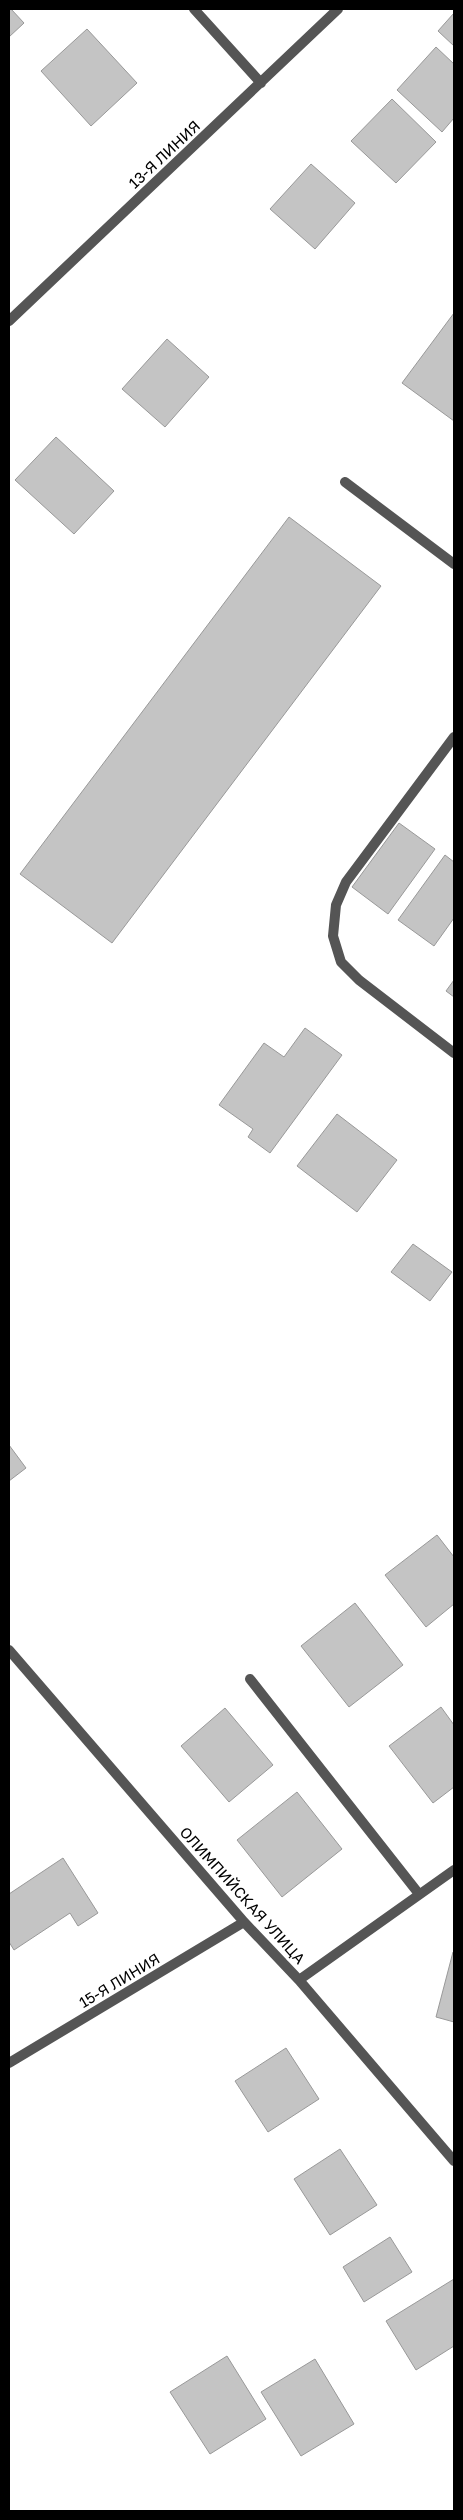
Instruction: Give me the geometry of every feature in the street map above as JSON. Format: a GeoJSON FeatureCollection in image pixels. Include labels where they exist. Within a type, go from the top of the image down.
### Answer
{"type":"FeatureCollection","features":[{"type":"Feature","properties":{"kind":"street"},"geometry":{"type":"LineString","coordinates":[[194,9],[261,83]]}},
{"type":"Feature","properties":{"kind":"street","name":"13-Я ЛИНИЯ"},"geometry":{"type":"LineString","coordinates":[[9,321],[338,9]]}},
{"type":"Feature","properties":{"kind":"street"},"geometry":{"type":"LineString","coordinates":[[345,482],[454,564]]}},
{"type":"Feature","properties":{"kind":"street"},"geometry":{"type":"LineString","coordinates":[[454,737],[346,882],[336,905],[333,936],[341,962],[359,980],[454,1053]]}},
{"type":"Feature","properties":{"kind":"street","name":"ОЛИМПИЙСКАЯ УЛИЦА"},"geometry":{"type":"LineString","coordinates":[[9,1650],[244,1922],[299,1980],[454,2161]]}},
{"type":"Feature","properties":{"kind":"street"},"geometry":{"type":"LineString","coordinates":[[250,1679],[419,1894]]}},
{"type":"Feature","properties":{"kind":"street"},"geometry":{"type":"LineString","coordinates":[[299,1980],[454,1870]]}},
{"type":"Feature","properties":{"kind":"street","name":"15-Я ЛИНИЯ"},"geometry":{"type":"LineString","coordinates":[[9,2064],[244,1922]]}},
{"type":"Feature","properties":{"kind":"building"},"geometry":{"type":"Polygon","coordinates":[[[9,9],[24,23],[9,37],[9,9]]]}},
{"type":"Feature","properties":{"kind":"building"},"geometry":{"type":"Polygon","coordinates":[[[454,13],[454,46],[438,31],[454,13]]]}},
{"type":"Feature","properties":{"kind":"building"},"geometry":{"type":"Polygon","coordinates":[[[87,29],[137,83],[91,126],[41,71],[87,29]]]}},
{"type":"Feature","properties":{"kind":"building"},"geometry":{"type":"Polygon","coordinates":[[[436,47],[454,64],[454,118],[442,132],[397,90],[436,47]]]}},
{"type":"Feature","properties":{"kind":"building"},"geometry":{"type":"Polygon","coordinates":[[[392,99],[436,142],[396,183],[351,141],[392,99]]]}},
{"type":"Feature","properties":{"kind":"building"},"geometry":{"type":"Polygon","coordinates":[[[311,164],[355,203],[315,249],[270,209],[311,164]]]}},
{"type":"Feature","properties":{"kind":"building"},"geometry":{"type":"Polygon","coordinates":[[[454,313],[454,421],[402,383],[454,313]]]}},
{"type":"Feature","properties":{"kind":"building"},"geometry":{"type":"Polygon","coordinates":[[[167,339],[209,377],[165,427],[122,389],[167,339]]]}},
{"type":"Feature","properties":{"kind":"building"},"geometry":{"type":"Polygon","coordinates":[[[56,437],[114,491],[74,534],[15,480],[56,437]]]}},
{"type":"Feature","properties":{"kind":"building"},"geometry":{"type":"Polygon","coordinates":[[[289,517],[381,586],[112,943],[20,874],[289,517]]]}},
{"type":"Feature","properties":{"kind":"building"},"geometry":{"type":"Polygon","coordinates":[[[399,823],[435,849],[388,914],[352,887],[399,823]]]}},
{"type":"Feature","properties":{"kind":"building"},"geometry":{"type":"Polygon","coordinates":[[[445,855],[454,862],[454,918],[434,946],[398,920],[445,855]]]}},
{"type":"Feature","properties":{"kind":"building"},"geometry":{"type":"Polygon","coordinates":[[[454,980],[454,997],[446,991],[454,980]]]}},
{"type":"Feature","properties":{"kind":"building"},"geometry":{"type":"Polygon","coordinates":[[[305,1028],[342,1055],[270,1153],[248,1137],[253,1129],[219,1105],[264,1043],[284,1057],[305,1028]]]}},
{"type":"Feature","properties":{"kind":"building"},"geometry":{"type":"Polygon","coordinates":[[[337,1114],[397,1160],[357,1212],[297,1166],[337,1114]]]}},
{"type":"Feature","properties":{"kind":"building"},"geometry":{"type":"Polygon","coordinates":[[[413,1244],[452,1272],[430,1301],[391,1272],[413,1244]]]}},
{"type":"Feature","properties":{"kind":"building"},"geometry":{"type":"Polygon","coordinates":[[[9,1445],[26,1468],[9,1481],[9,1445]]]}},
{"type":"Feature","properties":{"kind":"building"},"geometry":{"type":"Polygon","coordinates":[[[437,1535],[454,1557],[454,1604],[426,1627],[385,1575],[437,1535]]]}},
{"type":"Feature","properties":{"kind":"building"},"geometry":{"type":"Polygon","coordinates":[[[355,1603],[403,1665],[349,1707],[301,1646],[355,1603]]]}},
{"type":"Feature","properties":{"kind":"building"},"geometry":{"type":"Polygon","coordinates":[[[441,1707],[454,1725],[454,1787],[433,1803],[389,1746],[441,1707]]]}},
{"type":"Feature","properties":{"kind":"building"},"geometry":{"type":"Polygon","coordinates":[[[225,1708],[273,1765],[229,1802],[181,1746],[225,1708]]]}},
{"type":"Feature","properties":{"kind":"building"},"geometry":{"type":"Polygon","coordinates":[[[297,1792],[342,1849],[282,1897],[237,1840],[297,1792]]]}},
{"type":"Feature","properties":{"kind":"building"},"geometry":{"type":"Polygon","coordinates":[[[63,1858],[98,1913],[78,1926],[70,1913],[14,1950],[9,1942],[9,1894],[63,1858]]]}},
{"type":"Feature","properties":{"kind":"building"},"geometry":{"type":"Polygon","coordinates":[[[454,1952],[454,2022],[436,2017],[454,1952]]]}},
{"type":"Feature","properties":{"kind":"building"},"geometry":{"type":"Polygon","coordinates":[[[286,2048],[319,2099],[268,2132],[235,2081],[286,2048]]]}},
{"type":"Feature","properties":{"kind":"building"},"geometry":{"type":"Polygon","coordinates":[[[340,2149],[377,2205],[330,2235],[294,2179],[340,2149]]]}},
{"type":"Feature","properties":{"kind":"building"},"geometry":{"type":"Polygon","coordinates":[[[390,2237],[412,2272],[364,2302],[343,2267],[390,2237]]]}},
{"type":"Feature","properties":{"kind":"building"},"geometry":{"type":"Polygon","coordinates":[[[454,2279],[454,2346],[416,2370],[386,2321],[454,2279]]]}},
{"type":"Feature","properties":{"kind":"building"},"geometry":{"type":"Polygon","coordinates":[[[227,2356],[266,2419],[210,2454],[170,2392],[227,2356]]]}},
{"type":"Feature","properties":{"kind":"building"},"geometry":{"type":"Polygon","coordinates":[[[315,2359],[354,2424],[301,2456],[261,2392],[315,2359]]]}}]}
